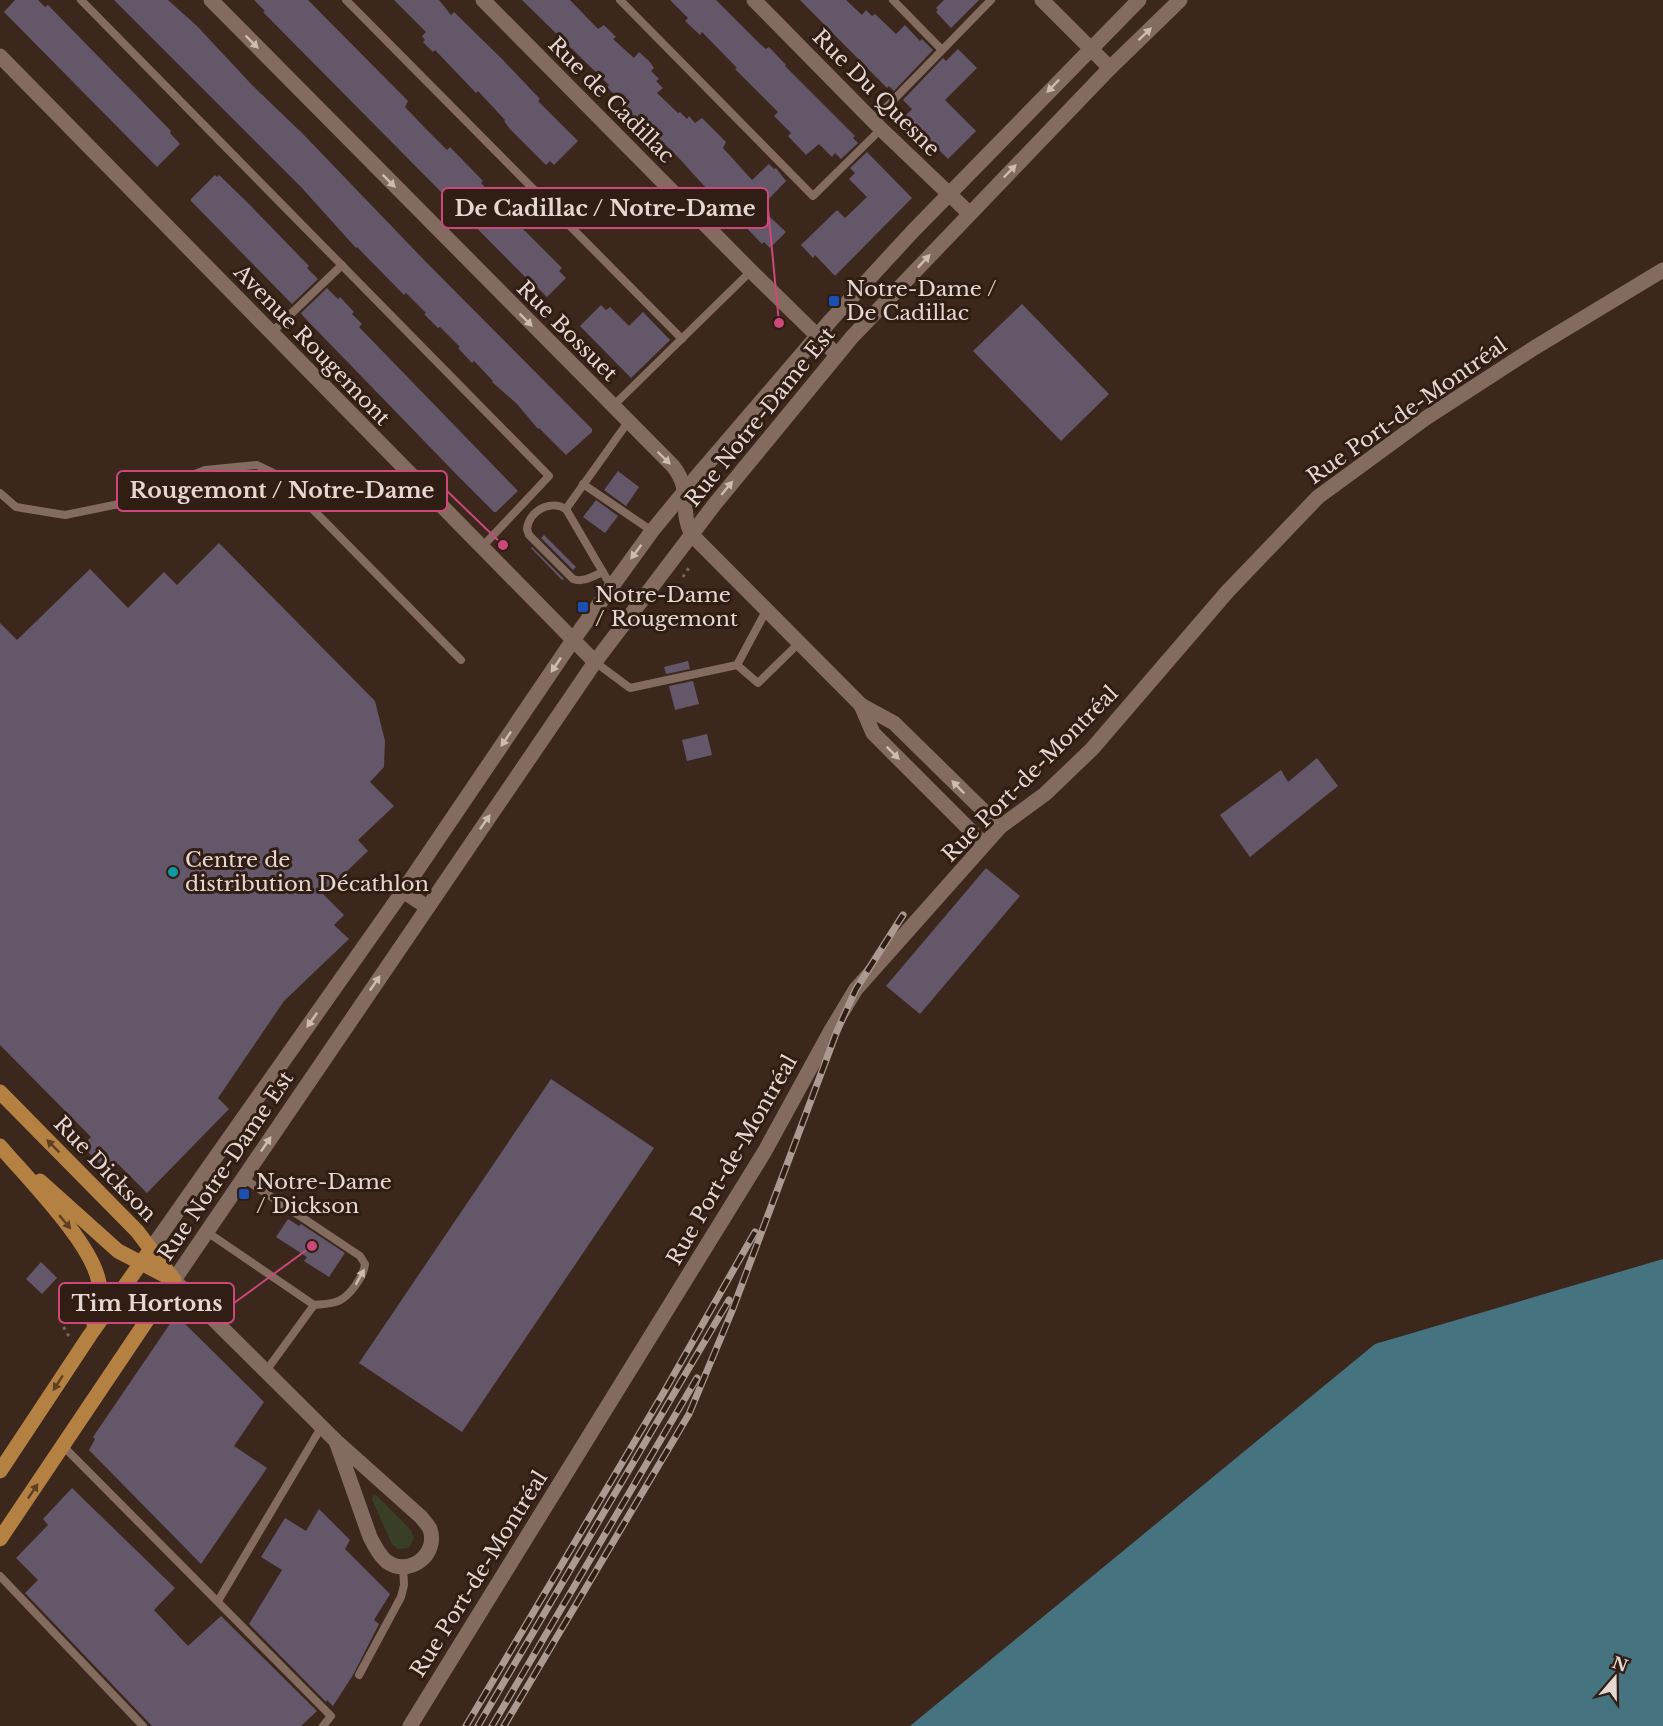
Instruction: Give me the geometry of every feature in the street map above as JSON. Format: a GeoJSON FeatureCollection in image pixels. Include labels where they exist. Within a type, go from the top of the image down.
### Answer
{"type":"FeatureCollection","features":[{"type":"Feature","properties":{"kind":"main road","name":"Rue Dickson"},"geometry":{"type":"LineString","coordinates":[[0,1092],[129,1222],[174,1280]]}},
{"type":"Feature","properties":{"kind":"main road","name":"Rue Dickson"},"geometry":{"type":"LineString","coordinates":[[0,1145],[118,1251],[174,1280]]}},
{"type":"Feature","properties":{"kind":"main road"},"geometry":{"type":"LineString","coordinates":[[0,1145],[71,1230],[89,1258],[99,1283],[99,1305],[90,1335]]}},
{"type":"Feature","properties":{"kind":"main road","name":"Rue Notre-Dame Est"},"geometry":{"type":"LineString","coordinates":[[0,1471],[90,1335],[151,1249]]}},
{"type":"Feature","properties":{"kind":"main road","name":"Rue Notre-Dame Est"},"geometry":{"type":"LineString","coordinates":[[0,1539],[174,1280]]}},
{"type":"Feature","properties":{"kind":"street","name":"Rue Bossuet"},"geometry":{"type":"LineString","coordinates":[[211,0],[673,466],[685,489],[685,515],[692,535]]}},
{"type":"Feature","properties":{"kind":"street","name":"Rue de Cadillac"},"geometry":{"type":"LineString","coordinates":[[483,0],[750,271],[837,355]]}},
{"type":"Feature","properties":{"kind":"street","name":"Rue Du Quesne"},"geometry":{"type":"LineString","coordinates":[[754,0],[877,125],[969,213]]}},
{"type":"Feature","properties":{"kind":"street"},"geometry":{"type":"LineString","coordinates":[[1042,0],[1110,68]]}},
{"type":"Feature","properties":{"kind":"street","name":"Rue Notre-Dame Est"},"geometry":{"type":"LineString","coordinates":[[151,1249],[403,891],[573,640],[685,489],[817,336],[948,194],[1138,0]]}},
{"type":"Feature","properties":{"kind":"street","name":"Rue Notre-Dame Est"},"geometry":{"type":"LineString","coordinates":[[174,1280],[595,662],[714,504],[837,355],[969,213],[1110,68],[1180,0]]}},
{"type":"Feature","properties":{"kind":"street","name":"Avenue Rougemont"},"geometry":{"type":"LineString","coordinates":[[0,56],[595,662]]}},
{"type":"Feature","properties":{"kind":"street","name":"Rue Port-de-Montréal"},"geometry":{"type":"LineString","coordinates":[[410,1726],[765,1151],[856,989],[1000,827],[1045,794],[1092,749],[1227,592],[1318,497],[1426,418],[1534,348],[1663,270]]}},
{"type":"Feature","properties":{"kind":"street"},"geometry":{"type":"LineString","coordinates":[[692,535],[861,705],[894,723],[1000,827]]}},
{"type":"Feature","properties":{"kind":"street"},"geometry":{"type":"LineString","coordinates":[[861,705],[873,733],[984,844]]}},
{"type":"Feature","properties":{"kind":"street"},"geometry":{"type":"LineString","coordinates":[[403,891],[427,907]]}},
{"type":"Feature","properties":{"kind":"street","name":"Rue Dickson"},"geometry":{"type":"LineString","coordinates":[[174,1280],[336,1441],[421,1517],[429,1528],[431,1539],[428,1550],[421,1561],[411,1567],[403,1567],[386,1561],[378,1551],[370,1537],[336,1441]]}},
{"type":"Feature","properties":{"kind":"lane"},"geometry":{"type":"LineString","coordinates":[[81,0],[549,476],[482,548]]}},
{"type":"Feature","properties":{"kind":"lane"},"geometry":{"type":"LineString","coordinates":[[346,0],[682,339]]}},
{"type":"Feature","properties":{"kind":"lane"},"geometry":{"type":"LineString","coordinates":[[620,0],[813,196],[942,50],[992,0]]}},
{"type":"Feature","properties":{"kind":"lane"},"geometry":{"type":"LineString","coordinates":[[893,0],[942,50]]}},
{"type":"Feature","properties":{"kind":"lane"},"geometry":{"type":"LineString","coordinates":[[271,333],[342,265]]}},
{"type":"Feature","properties":{"kind":"lane"},"geometry":{"type":"LineString","coordinates":[[612,407],[750,271]]}},
{"type":"Feature","properties":{"kind":"lane"},"geometry":{"type":"LineString","coordinates":[[566,509],[628,422]]}},
{"type":"Feature","properties":{"kind":"lane"},"geometry":{"type":"LineString","coordinates":[[0,493],[16,507],[65,516],[119,504],[205,470],[257,465],[280,476],[461,660]]}},
{"type":"Feature","properties":{"kind":"lane"},"geometry":{"type":"LineString","coordinates":[[584,484],[652,531]]}},
{"type":"Feature","properties":{"kind":"lane"},"geometry":{"type":"LineString","coordinates":[[603,572],[578,581],[573,579],[529,534],[527,529],[531,519],[546,505],[554,504],[566,509],[603,572],[611,586]]}},
{"type":"Feature","properties":{"kind":"lane"},"geometry":{"type":"LineString","coordinates":[[595,662],[630,688],[737,665],[766,611]]}},
{"type":"Feature","properties":{"kind":"lane"},"geometry":{"type":"LineString","coordinates":[[737,665],[758,683],[799,643]]}},
{"type":"Feature","properties":{"kind":"lane"},"geometry":{"type":"LineString","coordinates":[[207,1232],[314,1305],[334,1303],[347,1296],[364,1270],[363,1260],[243,1178]]}},
{"type":"Feature","properties":{"kind":"lane"},"geometry":{"type":"LineString","coordinates":[[266,1371],[314,1305]]}},
{"type":"Feature","properties":{"kind":"lane"},"geometry":{"type":"LineString","coordinates":[[218,1601],[322,1426]]}},
{"type":"Feature","properties":{"kind":"lane"},"geometry":{"type":"LineString","coordinates":[[63,1446],[331,1716],[323,1726]]}},
{"type":"Feature","properties":{"kind":"lane"},"geometry":{"type":"LineString","coordinates":[[359,1675],[401,1597],[404,1585],[403,1567]]}},
{"type":"Feature","properties":{"kind":"lane"},"geometry":{"type":"LineString","coordinates":[[0,1576],[143,1726]]}},
{"type":"Feature","properties":{"kind":"path"},"geometry":{"type":"LineString","coordinates":[[70,1337],[61,1320],[63,1301],[67,1292],[84,1286]]}},
{"type":"Feature","properties":{"kind":"green space"},"geometry":{"type":"Polygon","coordinates":[[[373,1495],[377,1496],[411,1530],[414,1538],[409,1548],[398,1549],[392,1544],[372,1500],[373,1495]]]}},
{"type":"Feature","properties":{"kind":"water"},"geometry":{"type":"Polygon","coordinates":[[[1663,1259],[1663,1726],[910,1726],[1375,1344],[1663,1259]]]}},
{"type":"Feature","properties":{"kind":"building"},"geometry":{"type":"Polygon","coordinates":[[[15,0],[38,0],[45,7],[48,5],[171,131],[170,133],[180,144],[157,167],[4,12],[15,0]]]}},
{"type":"Feature","properties":{"kind":"building"},"geometry":{"type":"Polygon","coordinates":[[[114,0],[168,0],[197,26],[252,85],[302,133],[592,429],[592,432],[566,455],[538,429],[517,404],[492,382],[474,361],[472,363],[458,348],[460,347],[424,314],[426,313],[406,293],[404,295],[356,248],[301,187],[114,0]]]}},
{"type":"Feature","properties":{"kind":"building"},"geometry":{"type":"Polygon","coordinates":[[[254,0],[308,0],[408,101],[405,107],[425,128],[447,150],[450,147],[483,181],[481,183],[513,216],[511,217],[562,268],[559,271],[566,278],[547,297],[537,289],[263,12],[265,11],[254,0]]]}},
{"type":"Feature","properties":{"kind":"building"},"geometry":{"type":"Polygon","coordinates":[[[394,0],[439,0],[451,15],[454,12],[502,59],[540,99],[538,101],[578,141],[554,165],[550,161],[546,165],[510,129],[505,120],[478,91],[476,93],[435,50],[433,52],[423,42],[425,40],[422,36],[426,32],[394,0]]]}},
{"type":"Feature","properties":{"kind":"building"},"geometry":{"type":"Polygon","coordinates":[[[522,0],[570,0],[598,29],[604,25],[616,37],[613,39],[634,58],[639,52],[649,61],[654,68],[651,71],[659,79],[656,81],[663,88],[657,93],[687,119],[689,116],[695,123],[702,118],[726,142],[723,148],[752,180],[769,164],[774,169],[776,168],[786,181],[760,208],[786,232],[770,248],[764,242],[762,244],[717,197],[715,198],[678,157],[654,134],[652,136],[621,104],[623,103],[607,87],[609,85],[522,0]]]}},
{"type":"Feature","properties":{"kind":"building"},"geometry":{"type":"Polygon","coordinates":[[[670,0],[716,0],[760,44],[766,49],[769,47],[855,136],[853,138],[858,143],[841,159],[835,153],[832,157],[819,144],[806,155],[788,136],[791,133],[774,116],[778,112],[702,32],[700,35],[685,21],[688,18],[670,0]]]}},
{"type":"Feature","properties":{"kind":"building"},"geometry":{"type":"Polygon","coordinates":[[[800,0],[846,0],[862,15],[866,10],[872,16],[875,14],[896,34],[905,25],[920,41],[922,39],[933,50],[894,91],[889,86],[887,88],[800,0]]]}},
{"type":"Feature","properties":{"kind":"building"},"geometry":{"type":"Polygon","coordinates":[[[944,0],[979,0],[951,28],[936,12],[938,10],[936,8],[944,0]]]}},
{"type":"Feature","properties":{"kind":"building"},"geometry":{"type":"Polygon","coordinates":[[[958,49],[977,68],[945,100],[976,131],[948,159],[905,116],[912,109],[903,100],[943,58],[946,61],[958,49]]]}},
{"type":"Feature","properties":{"kind":"building"},"geometry":{"type":"Polygon","coordinates":[[[867,152],[912,198],[835,276],[815,255],[813,258],[801,245],[837,210],[845,218],[867,197],[849,179],[855,173],[850,168],[867,152]]]}},
{"type":"Feature","properties":{"kind":"building"},"geometry":{"type":"Polygon","coordinates":[[[215,175],[217,177],[219,175],[247,202],[309,266],[307,268],[318,279],[292,304],[191,201],[215,175]]]}},
{"type":"Feature","properties":{"kind":"building"},"geometry":{"type":"Polygon","coordinates":[[[327,288],[338,299],[340,297],[354,312],[352,314],[362,324],[359,327],[518,491],[496,512],[457,475],[303,316],[301,313],[327,288]]]}},
{"type":"Feature","properties":{"kind":"building"},"geometry":{"type":"Polygon","coordinates":[[[1022,304],[1109,394],[1061,441],[973,351],[1022,304]]]}},
{"type":"Feature","properties":{"kind":"building"},"geometry":{"type":"Polygon","coordinates":[[[601,305],[606,310],[610,307],[629,326],[643,312],[670,340],[631,378],[580,326],[601,305]]]}},
{"type":"Feature","properties":{"kind":"building"},"geometry":{"type":"Polygon","coordinates":[[[618,471],[639,487],[626,506],[604,490],[618,471]]]}},
{"type":"Feature","properties":{"kind":"building"},"geometry":{"type":"Polygon","coordinates":[[[596,500],[618,516],[605,533],[583,517],[596,500]]]}},
{"type":"Feature","properties":{"kind":"building"},"geometry":{"type":"Polygon","coordinates":[[[544,535],[576,567],[573,570],[541,538],[544,535]]]}},
{"type":"Feature","properties":{"kind":"building","name":"Centre de distribution Décathlon"},"geometry":{"type":"Polygon","coordinates":[[[219,543],[375,701],[385,741],[384,767],[370,782],[394,806],[358,840],[368,851],[323,894],[344,915],[334,925],[349,939],[284,1001],[218,1098],[229,1109],[147,1193],[118,1164],[109,1173],[82,1146],[91,1137],[0,1045],[0,623],[17,640],[90,569],[128,608],[164,572],[177,585],[219,543]]]}},
{"type":"Feature","properties":{"kind":"building"},"geometry":{"type":"Polygon","coordinates":[[[532,547],[564,579],[562,580],[532,547]]]}},
{"type":"Feature","properties":{"kind":"building"},"geometry":{"type":"Polygon","coordinates":[[[688,661],[690,669],[666,674],[664,667],[688,661]]]}},
{"type":"Feature","properties":{"kind":"building"},"geometry":{"type":"Polygon","coordinates":[[[693,681],[699,704],[675,710],[669,686],[693,681]]]}},
{"type":"Feature","properties":{"kind":"building"},"geometry":{"type":"Polygon","coordinates":[[[707,734],[712,755],[687,761],[682,740],[707,734]]]}},
{"type":"Feature","properties":{"kind":"building"},"geometry":{"type":"Polygon","coordinates":[[[1317,758],[1338,786],[1250,857],[1220,815],[1281,770],[1288,782],[1317,758]]]}},
{"type":"Feature","properties":{"kind":"building"},"geometry":{"type":"Polygon","coordinates":[[[986,868],[1020,896],[920,1014],[886,986],[986,868]]]}},
{"type":"Feature","properties":{"kind":"building"},"geometry":{"type":"Polygon","coordinates":[[[551,1079],[654,1148],[462,1432],[359,1363],[551,1079]]]}},
{"type":"Feature","properties":{"kind":"building"},"geometry":{"type":"Polygon","coordinates":[[[288,1219],[299,1226],[301,1224],[345,1253],[329,1277],[304,1261],[307,1257],[276,1237],[288,1219]]]}},
{"type":"Feature","properties":{"kind":"building"},"geometry":{"type":"Polygon","coordinates":[[[41,1262],[57,1278],[42,1294],[26,1279],[41,1262]]]}},
{"type":"Feature","properties":{"kind":"building"},"geometry":{"type":"Polygon","coordinates":[[[176,1315],[264,1402],[234,1446],[267,1468],[201,1564],[89,1450],[95,1439],[93,1437],[176,1315]]]}},
{"type":"Feature","properties":{"kind":"building"},"geometry":{"type":"Polygon","coordinates":[[[72,1488],[175,1588],[154,1610],[188,1646],[221,1616],[317,1711],[301,1726],[152,1726],[25,1593],[38,1580],[16,1558],[48,1525],[43,1519],[72,1488]]]}},
{"type":"Feature","properties":{"kind":"building"},"geometry":{"type":"Polygon","coordinates":[[[319,1509],[350,1540],[345,1549],[390,1594],[374,1620],[379,1624],[353,1675],[333,1706],[327,1700],[326,1702],[249,1624],[282,1570],[261,1557],[285,1518],[306,1531],[319,1509]]]}},
{"type":"Feature","properties":{"kind":"railway"},"geometry":{"type":"LineString","coordinates":[[504,1726],[689,1414],[732,1311],[837,1031],[856,989],[903,915]]}},
{"type":"Feature","properties":{"kind":"railway"},"geometry":{"type":"LineString","coordinates":[[466,1726],[664,1392],[755,1232]]}},
{"type":"Feature","properties":{"kind":"railway"},"geometry":{"type":"LineString","coordinates":[[478,1726],[729,1300]]}},
{"type":"Feature","properties":{"kind":"railway"},"geometry":{"type":"LineString","coordinates":[[492,1726],[697,1378]]}},
{"type":"Feature","properties":{"kind":"place","name":"Notre-Dame / De Cadillac"},"geometry":{"type":"Point","coordinates":[834,301]}},
{"type":"Feature","properties":{"kind":"place","name":"De Cadillac / Notre-Dame"},"geometry":{"type":"Point","coordinates":[779,323]}},
{"type":"Feature","properties":{"kind":"place","name":"Rougemont / Notre-Dame"},"geometry":{"type":"Point","coordinates":[503,545]}},
{"type":"Feature","properties":{"kind":"place","name":"Notre-Dame / Rougemont"},"geometry":{"type":"Point","coordinates":[583,607]}},
{"type":"Feature","properties":{"kind":"place","name":"Centre de distribution Décathlon"},"geometry":{"type":"Point","coordinates":[173,872]}},
{"type":"Feature","properties":{"kind":"place","name":"Notre-Dame / Dickson"},"geometry":{"type":"Point","coordinates":[244,1194]}},
{"type":"Feature","properties":{"kind":"place","name":"Tim Hortons"},"geometry":{"type":"Point","coordinates":[312,1246]}}]}
